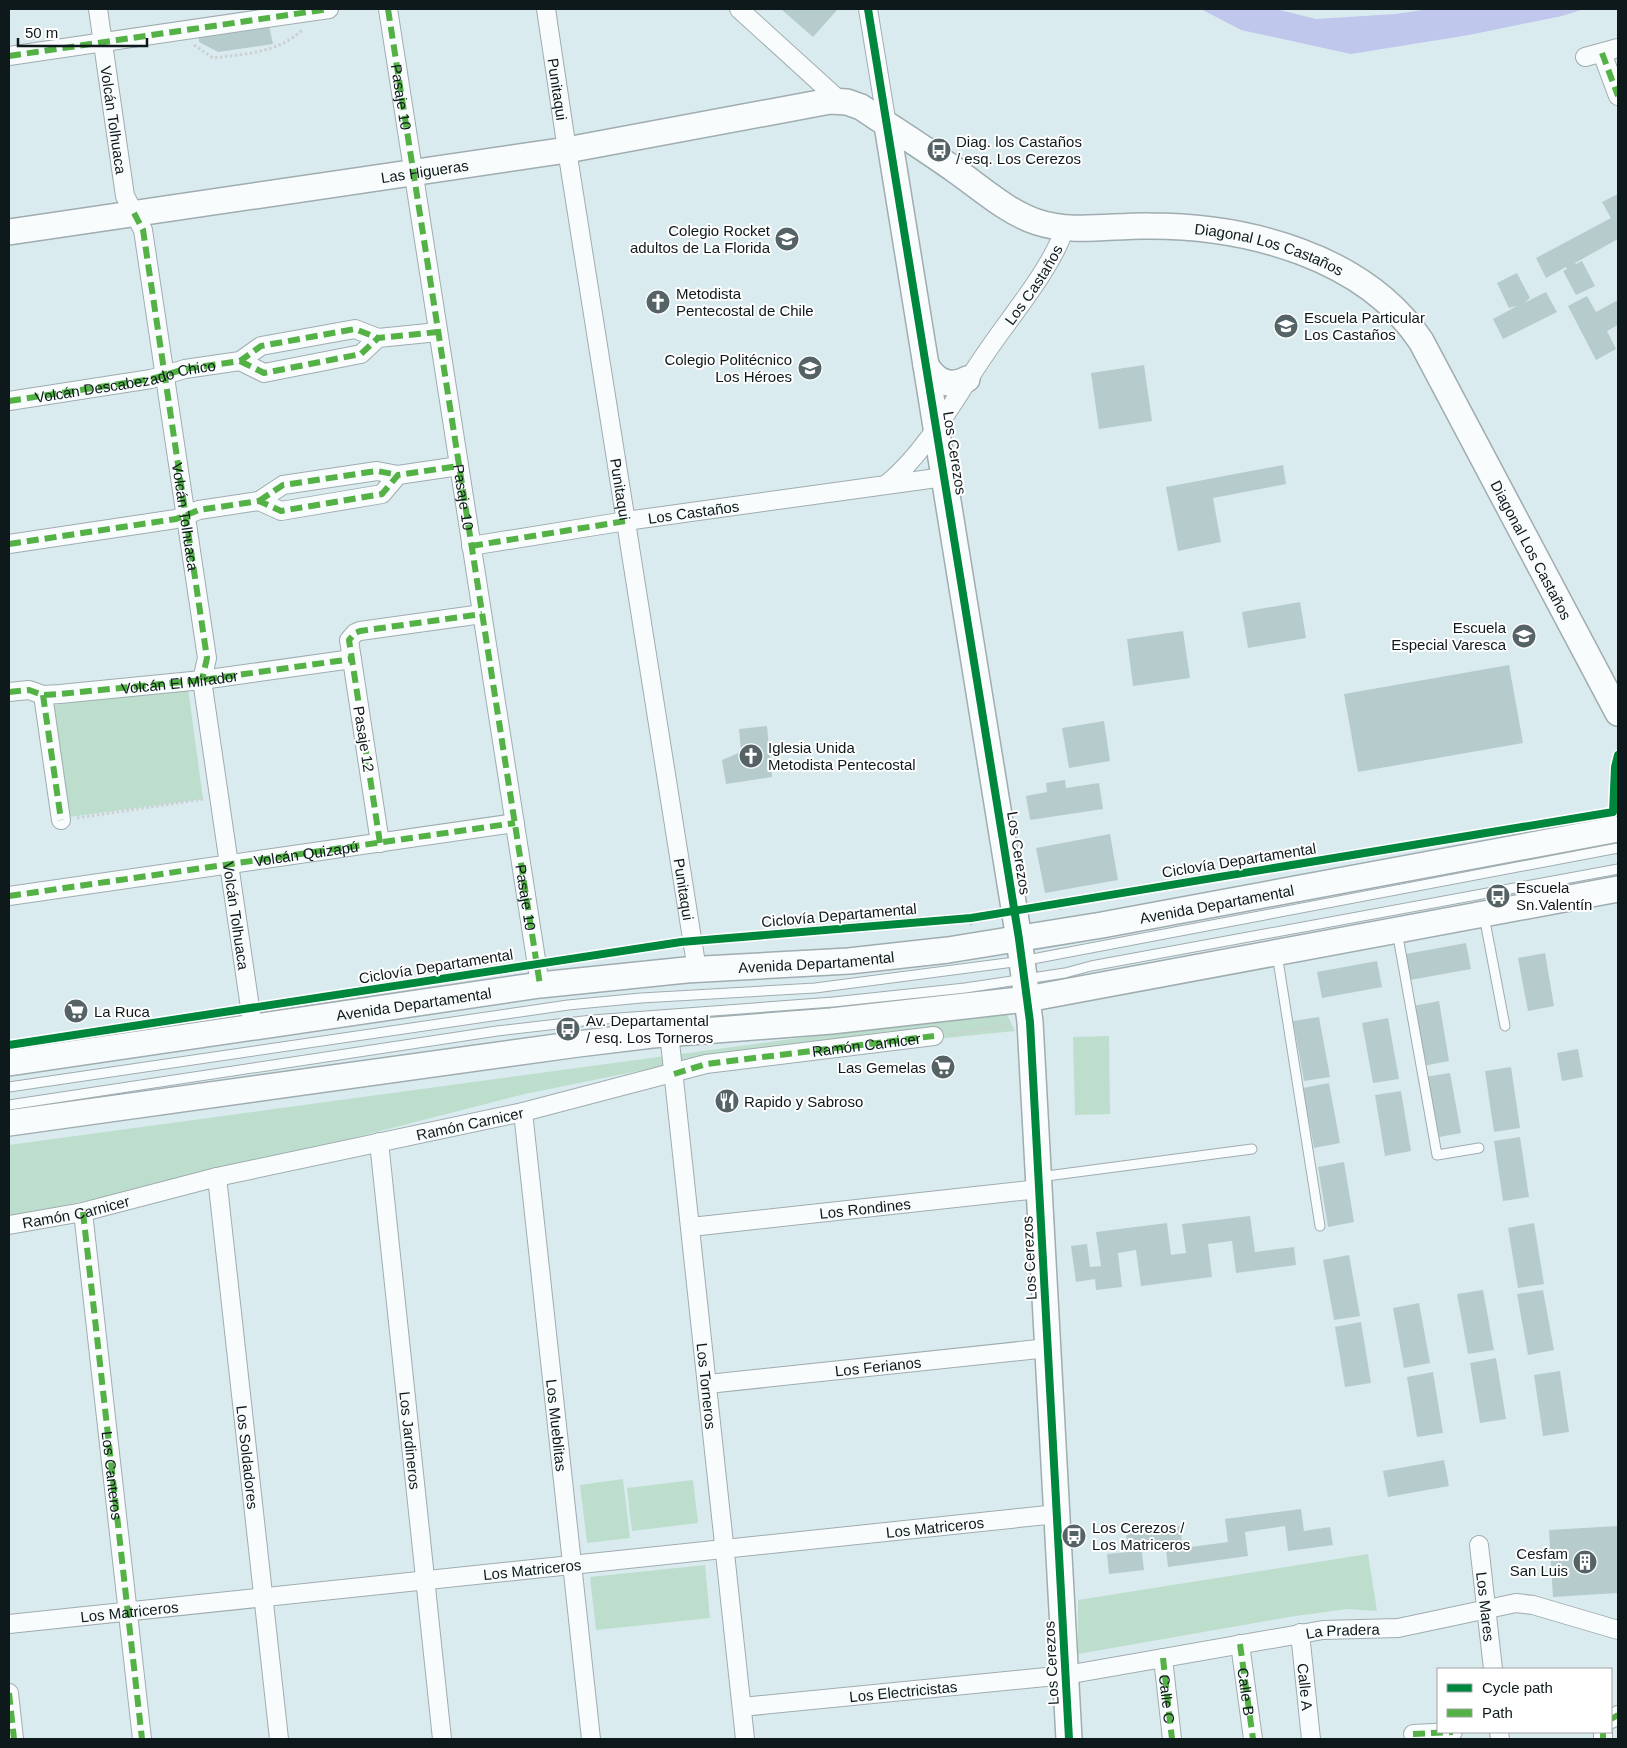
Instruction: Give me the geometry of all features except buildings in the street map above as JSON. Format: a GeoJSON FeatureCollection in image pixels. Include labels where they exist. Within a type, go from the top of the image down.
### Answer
{"type":"FeatureCollection","features":[{"type":"Feature","properties":{"kind":"street","name":"Volcán Tolhuaca"},"geometry":{"type":"LineString","coordinates":[[98,9],[125,196],[144,230],[207,658],[202,680],[253,1028]]}},
{"type":"Feature","properties":{"kind":"street"},"geometry":{"type":"LineString","coordinates":[[9,56],[172,32],[275,13],[329,9]]}},
{"type":"Feature","properties":{"kind":"street","name":"Pasaje 10"},"geometry":{"type":"LineString","coordinates":[[388,9],[540,986]]}},
{"type":"Feature","properties":{"kind":"street","name":"Punitaqui"},"geometry":{"type":"LineString","coordinates":[[546,9],[566,150],[697,970]]}},
{"type":"Feature","properties":{"kind":"street","name":"Diagonal Los Castaños"},"geometry":{"type":"LineString","coordinates":[[739,9],[839,100],[855,104],[887,124],[1012,211],[1040,223],[1065,227],[1170,226],[1248,237],[1304,254],[1334,267],[1351,275],[1381,296],[1397,310],[1421,341],[1618,713]]}},
{"type":"Feature","properties":{"kind":"street","name":"Los Cerezos"},"geometry":{"type":"LineString","coordinates":[[868,9],[937,425],[1024,980],[1039,1183],[1070,1739]]}},
{"type":"Feature","properties":{"kind":"street"},"geometry":{"type":"LineString","coordinates":[[1602,53],[1618,96]]}},
{"type":"Feature","properties":{"kind":"street","name":"Las Higueras"},"geometry":{"type":"LineString","coordinates":[[9,232],[566,150],[839,100]]}},
{"type":"Feature","properties":{"kind":"street"},"geometry":{"type":"LineString","coordinates":[[896,175],[901,164],[910,157],[922,153],[934,155]]}},
{"type":"Feature","properties":{"kind":"street","name":"Los Castaños"},"geometry":{"type":"LineString","coordinates":[[887,484],[902,470],[937,425],[1054,253],[1065,227]]}},
{"type":"Feature","properties":{"kind":"street","name":"Volcán Descabezado Chico"},"geometry":{"type":"LineString","coordinates":[[9,401],[164,375],[185,369],[240,361],[261,346],[355,329],[378,338],[438,332]]}},
{"type":"Feature","properties":{"kind":"street"},"geometry":{"type":"LineString","coordinates":[[240,361],[264,373],[361,354],[378,338]]}},
{"type":"Feature","properties":{"kind":"street"},"geometry":{"type":"LineString","coordinates":[[926,365],[939,381],[948,384],[968,379]]}},
{"type":"Feature","properties":{"kind":"street"},"geometry":{"type":"LineString","coordinates":[[9,544],[176,519],[199,510],[259,501],[283,485],[377,471],[398,475],[459,466]]}},
{"type":"Feature","properties":{"kind":"street"},"geometry":{"type":"LineString","coordinates":[[259,501],[281,511],[382,494],[398,475]]}},
{"type":"Feature","properties":{"kind":"street","name":"Los Castaños"},"geometry":{"type":"LineString","coordinates":[[472,546],[626,520],[944,477]]}},
{"type":"Feature","properties":{"kind":"street","name":"Pasaje 12"},"geometry":{"type":"LineString","coordinates":[[380,843],[349,645],[352,636],[360,631],[482,614]]}},
{"type":"Feature","properties":{"kind":"street","name":"Volcán El Mirador"},"geometry":{"type":"LineString","coordinates":[[9,692],[29,690],[43,695],[202,680],[352,659]]}},
{"type":"Feature","properties":{"kind":"street"},"geometry":{"type":"LineString","coordinates":[[43,695],[61,820]]}},
{"type":"Feature","properties":{"kind":"street","name":"Volcán Quizapú"},"geometry":{"type":"LineString","coordinates":[[9,896],[515,823]]}},
{"type":"Feature","properties":{"kind":"street","name":"Avenida Departamental"},"geometry":{"type":"LineString","coordinates":[[9,1063],[540,986],[697,970],[849,961],[948,950],[1024,980],[1254,897],[1618,829]]}},
{"type":"Feature","properties":{"kind":"street","name":"Avenida Departamental"},"geometry":{"type":"LineString","coordinates":[[9,1123],[492,1055],[670,1033],[831,1021],[1024,980],[1276,953],[1618,889]]}},
{"type":"Feature","properties":{"kind":"street","name":"Los Torneros"},"geometry":{"type":"LineString","coordinates":[[670,1033],[745,1739]]}},
{"type":"Feature","properties":{"kind":"street","name":"Ramón Carnicer"},"geometry":{"type":"LineString","coordinates":[[9,1225],[83,1212],[217,1177],[523,1112],[674,1074],[706,1064],[934,1036]]}},
{"type":"Feature","properties":{"kind":"street","name":"Los Mueblitas"},"geometry":{"type":"LineString","coordinates":[[523,1112],[591,1739]]}},
{"type":"Feature","properties":{"kind":"street","name":"Los Jardineros"},"geometry":{"type":"LineString","coordinates":[[379,1142],[442,1739]]}},
{"type":"Feature","properties":{"kind":"street","name":"Los Soldadores"},"geometry":{"type":"LineString","coordinates":[[217,1177],[279,1739]]}},
{"type":"Feature","properties":{"kind":"street","name":"Los Rondines"},"geometry":{"type":"LineString","coordinates":[[691,1227],[1039,1183]]}},
{"type":"Feature","properties":{"kind":"street","name":"Los Canteros"},"geometry":{"type":"LineString","coordinates":[[83,1212],[142,1739]]}},
{"type":"Feature","properties":{"kind":"street","name":"Los Ferianos"},"geometry":{"type":"LineString","coordinates":[[708,1384],[1048,1348]]}},
{"type":"Feature","properties":{"kind":"street","name":"Los Matriceros"},"geometry":{"type":"LineString","coordinates":[[9,1624],[1057,1514]]}},
{"type":"Feature","properties":{"kind":"street","name":"Los Mares"},"geometry":{"type":"LineString","coordinates":[[1479,1544],[1493,1668]]}},
{"type":"Feature","properties":{"kind":"street","name":"La Pradera"},"geometry":{"type":"LineString","coordinates":[[1066,1675],[1300,1633],[1340,1628],[1398,1628],[1516,1603],[1534,1605],[1618,1630]]}},
{"type":"Feature","properties":{"kind":"street","name":"Calle A"},"geometry":{"type":"LineString","coordinates":[[1300,1633],[1311,1739]]}},
{"type":"Feature","properties":{"kind":"street","name":"Calle B"},"geometry":{"type":"LineString","coordinates":[[1240,1644],[1253,1739]]}},
{"type":"Feature","properties":{"kind":"street","name":"Calle C"},"geometry":{"type":"LineString","coordinates":[[1164,1658],[1172,1739]]}},
{"type":"Feature","properties":{"kind":"street","name":"Los Electricistas"},"geometry":{"type":"LineString","coordinates":[[742,1707],[1066,1675]]}},
{"type":"Feature","properties":{"kind":"street"},"geometry":{"type":"LineString","coordinates":[[9,1693],[14,1739]]}},
{"type":"Feature","properties":{"kind":"street"},"geometry":{"type":"LineString","coordinates":[[1413,1734],[1437,1733]]}},
{"type":"Feature","properties":{"kind":"lane"},"geometry":{"type":"LineString","coordinates":[[9,1087],[568,1005],[661,996],[815,988],[876,981],[1024,980],[1366,896],[1618,848]]}},
{"type":"Feature","properties":{"kind":"lane"},"geometry":{"type":"LineString","coordinates":[[9,1105],[497,1031],[678,1012],[833,1002],[1024,980],[1618,869]]}},
{"type":"Feature","properties":{"kind":"lane"},"geometry":{"type":"LineString","coordinates":[[1254,897],[1278,899],[1328,893],[1366,896]]}},
{"type":"Feature","properties":{"kind":"lane"},"geometry":{"type":"LineString","coordinates":[[1483,914],[1505,1026]]}},
{"type":"Feature","properties":{"kind":"lane"},"geometry":{"type":"LineString","coordinates":[[1397,930],[1437,1156],[1478,1148]]}},
{"type":"Feature","properties":{"kind":"lane"},"geometry":{"type":"LineString","coordinates":[[1276,953],[1320,1226]]}},
{"type":"Feature","properties":{"kind":"lane"},"geometry":{"type":"LineString","coordinates":[[1039,1183],[1252,1149]]}},
{"type":"Feature","properties":{"kind":"path"},"geometry":{"type":"LineString","coordinates":[[172,32],[213,58],[271,49],[305,27]]}},
{"type":"Feature","properties":{"kind":"path"},"geometry":{"type":"LineString","coordinates":[[61,820],[219,797]]}},
{"type":"Feature","properties":{"kind":"path"},"geometry":{"type":"LineString","coordinates":[[1051,905],[1070,902]]}},
{"type":"Feature","properties":{"kind":"path"},"geometry":{"type":"LineString","coordinates":[[961,919],[979,916]]}},
{"type":"Feature","properties":{"kind":"path"},"geometry":{"type":"LineString","coordinates":[[934,1036],[1024,980]]}},
{"type":"Feature","properties":{"kind":"green space"},"geometry":{"type":"Polygon","coordinates":[[[188,688],[203,799],[69,817],[54,705],[188,688]]]}},
{"type":"Feature","properties":{"kind":"green space"},"geometry":{"type":"Polygon","coordinates":[[[1005,1010],[1015,1031],[658,1067],[525,1094],[204,1176],[9,1217],[9,1145],[1005,1010]]]}},
{"type":"Feature","properties":{"kind":"green space"},"geometry":{"type":"Polygon","coordinates":[[[1109,1036],[1110,1114],[1075,1115],[1073,1037],[1109,1036]]]}},
{"type":"Feature","properties":{"kind":"green space"},"geometry":{"type":"Polygon","coordinates":[[[623,1479],[630,1538],[587,1543],[580,1485],[623,1479]]]}},
{"type":"Feature","properties":{"kind":"green space"},"geometry":{"type":"Polygon","coordinates":[[[693,1480],[698,1523],[632,1531],[627,1488],[693,1480]]]}},
{"type":"Feature","properties":{"kind":"green space"},"geometry":{"type":"Polygon","coordinates":[[[1368,1554],[1377,1611],[1347,1609],[1289,1617],[1078,1654],[1078,1600],[1368,1554]]]}},
{"type":"Feature","properties":{"kind":"green space"},"geometry":{"type":"Polygon","coordinates":[[[705,1565],[710,1618],[596,1630],[590,1577],[705,1565]]]}},
{"type":"Feature","properties":{"kind":"water"},"geometry":{"type":"Polygon","coordinates":[[[1201,9],[1276,9],[1316,19],[1395,14],[1430,9],[1584,9],[1562,16],[1469,35],[1351,54],[1241,30],[1201,9]]]}},
{"type":"Feature","properties":{"kind":"marked path"},"geometry":{"type":"LineString","coordinates":[[9,56],[329,9]]}},
{"type":"Feature","properties":{"kind":"marked path"},"geometry":{"type":"LineString","coordinates":[[388,9],[540,985]]}},
{"type":"Feature","properties":{"kind":"marked path"},"geometry":{"type":"LineString","coordinates":[[1602,53],[1618,96]]}},
{"type":"Feature","properties":{"kind":"marked path"},"geometry":{"type":"LineString","coordinates":[[134,213],[143,230],[207,658],[202,680]]}},
{"type":"Feature","properties":{"kind":"marked path"},"geometry":{"type":"LineString","coordinates":[[9,401],[151,379],[185,369],[240,361],[261,346],[355,329],[378,338]]}},
{"type":"Feature","properties":{"kind":"marked path"},"geometry":{"type":"LineString","coordinates":[[240,361],[264,373],[361,354],[378,338],[438,332]]}},
{"type":"Feature","properties":{"kind":"marked path"},"geometry":{"type":"LineString","coordinates":[[9,544],[176,519],[199,510],[259,501],[281,511],[382,494],[398,475],[459,466]]}},
{"type":"Feature","properties":{"kind":"marked path"},"geometry":{"type":"LineString","coordinates":[[259,501],[283,485],[377,471],[398,475]]}},
{"type":"Feature","properties":{"kind":"marked path"},"geometry":{"type":"LineString","coordinates":[[471,546],[626,521]]}},
{"type":"Feature","properties":{"kind":"marked path"},"geometry":{"type":"LineString","coordinates":[[380,843],[349,640],[355,633],[360,631],[482,614]]}},
{"type":"Feature","properties":{"kind":"marked path"},"geometry":{"type":"LineString","coordinates":[[9,692],[29,690],[43,695],[60,694],[202,680],[352,659]]}},
{"type":"Feature","properties":{"kind":"marked path"},"geometry":{"type":"LineString","coordinates":[[43,695],[61,820]]}},
{"type":"Feature","properties":{"kind":"marked path"},"geometry":{"type":"LineString","coordinates":[[9,896],[515,823]]}},
{"type":"Feature","properties":{"kind":"marked path"},"geometry":{"type":"LineString","coordinates":[[674,1074],[706,1064],[934,1036]]}},
{"type":"Feature","properties":{"kind":"marked path"},"geometry":{"type":"LineString","coordinates":[[83,1212],[142,1739]]}},
{"type":"Feature","properties":{"kind":"marked path"},"geometry":{"type":"LineString","coordinates":[[1240,1644],[1253,1739]]}},
{"type":"Feature","properties":{"kind":"marked path"},"geometry":{"type":"LineString","coordinates":[[1163,1658],[1172,1739]]}},
{"type":"Feature","properties":{"kind":"marked path"},"geometry":{"type":"LineString","coordinates":[[9,1693],[14,1739]]}},
{"type":"Feature","properties":{"kind":"marked path"},"geometry":{"type":"LineString","coordinates":[[1612,1718],[1618,1715]]}},
{"type":"Feature","properties":{"kind":"marked path"},"geometry":{"type":"LineString","coordinates":[[1413,1734],[1437,1733]]}},
{"type":"Feature","properties":{"kind":"marked path"},"geometry":{"type":"LineString","coordinates":[[1603,1733],[1603,1739]]}},
{"type":"Feature","properties":{"kind":"cycle path"},"geometry":{"type":"LineString","coordinates":[[868,9],[1019,939],[1030,1022],[1069,1739]]}},
{"type":"Feature","properties":{"kind":"cycle path","name":"Ciclovía Departamental"},"geometry":{"type":"LineString","coordinates":[[9,1045],[681,942],[971,918],[1613,812],[1615,767],[1618,755]]}},
{"type":"Feature","properties":{"kind":"place","name":"Diag. los Castaños / esq. Los Cerezos"},"geometry":{"type":"Point","coordinates":[939,150]}},
{"type":"Feature","properties":{"kind":"place","name":"Colegio Rocket adultos de La Florida"},"geometry":{"type":"Point","coordinates":[787,239]}},
{"type":"Feature","properties":{"kind":"place","name":"Metodista Pentecostal de Chile"},"geometry":{"type":"Point","coordinates":[658,302]}},
{"type":"Feature","properties":{"kind":"place","name":"Escuela Particular Los Castaños"},"geometry":{"type":"Point","coordinates":[1286,326]}},
{"type":"Feature","properties":{"kind":"place","name":"Colegio Politécnico Los Héroes"},"geometry":{"type":"Point","coordinates":[810,368]}},
{"type":"Feature","properties":{"kind":"place","name":"Escuela Especial Varesca"},"geometry":{"type":"Point","coordinates":[1524,636]}},
{"type":"Feature","properties":{"kind":"place","name":"Iglesia Unida Metodista Pentecostal"},"geometry":{"type":"Point","coordinates":[751,756]}},
{"type":"Feature","properties":{"kind":"place","name":"Escuela Sn.Valentín"},"geometry":{"type":"Point","coordinates":[1498,896]}},
{"type":"Feature","properties":{"kind":"place","name":"La Ruca"},"geometry":{"type":"Point","coordinates":[76,1011]}},
{"type":"Feature","properties":{"kind":"place","name":"Av. Departamental / esq. Los Torneros"},"geometry":{"type":"Point","coordinates":[568,1029]}},
{"type":"Feature","properties":{"kind":"place","name":"Las Gemelas"},"geometry":{"type":"Point","coordinates":[943,1067]}},
{"type":"Feature","properties":{"kind":"place","name":"Rapido y Sabroso"},"geometry":{"type":"Point","coordinates":[727,1101]}},
{"type":"Feature","properties":{"kind":"place","name":"Los Cerezos / Los Matriceros"},"geometry":{"type":"Point","coordinates":[1074,1536]}},
{"type":"Feature","properties":{"kind":"place","name":"Cesfam San Luis"},"geometry":{"type":"Point","coordinates":[1585,1562]}}]}
